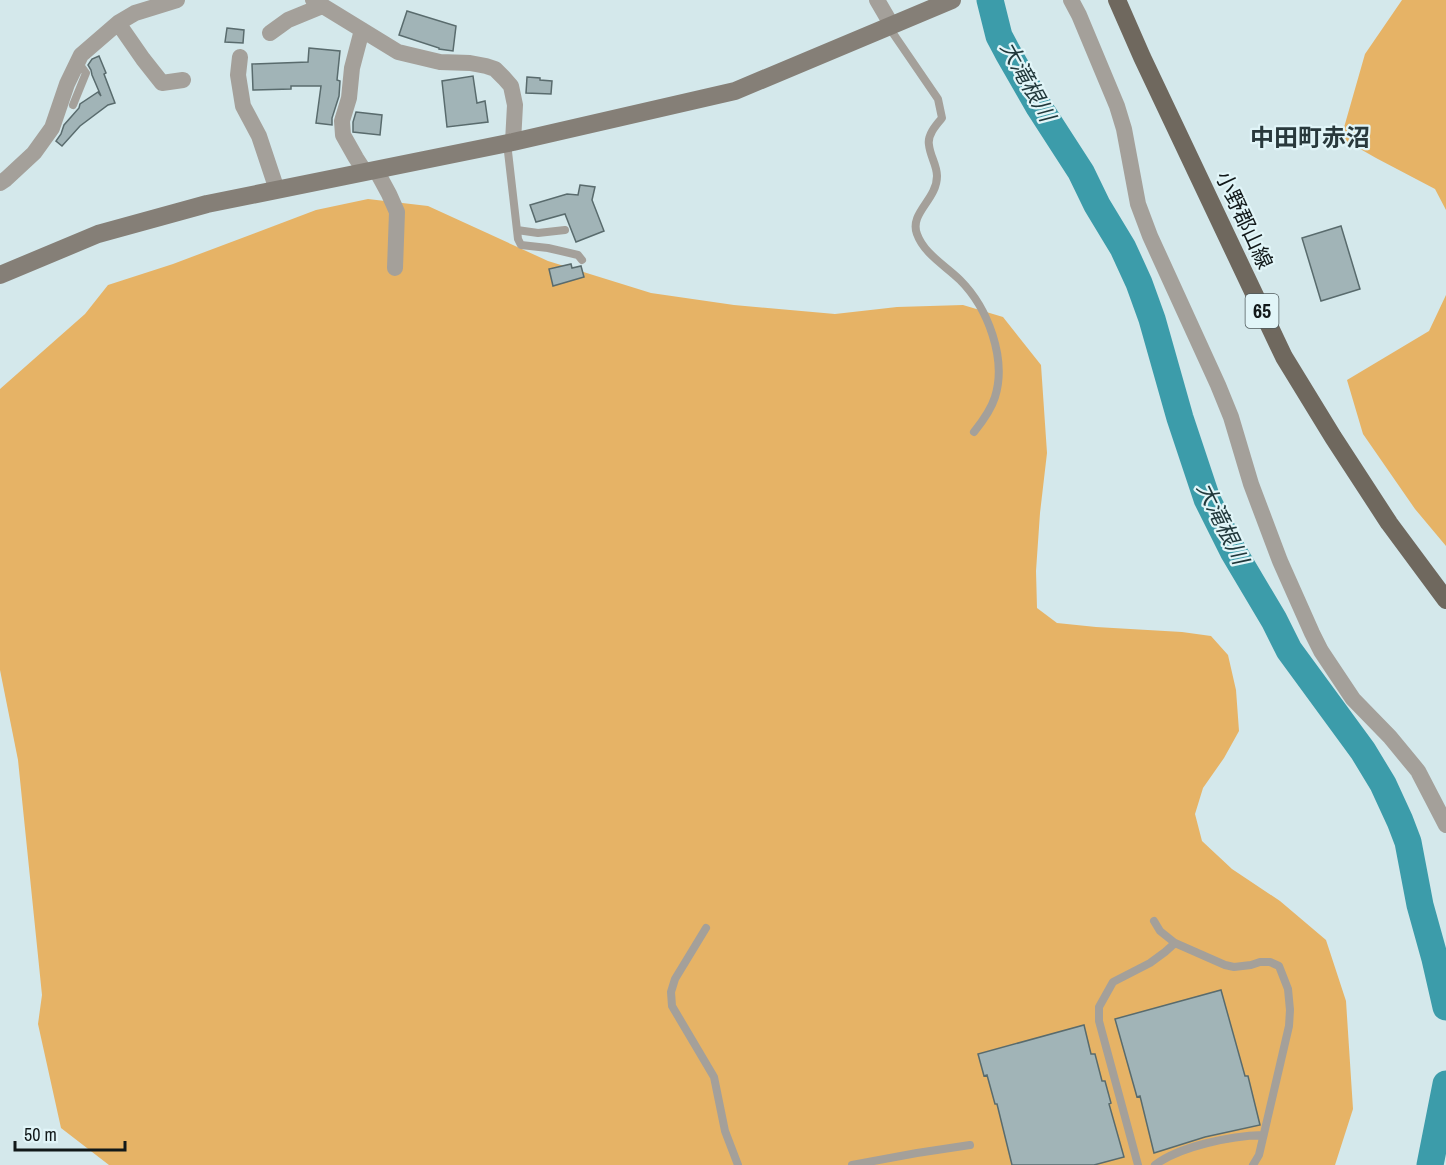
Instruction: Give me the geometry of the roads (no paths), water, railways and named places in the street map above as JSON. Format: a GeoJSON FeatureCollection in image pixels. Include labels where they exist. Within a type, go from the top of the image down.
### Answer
{"type":"FeatureCollection","features":[{"type":"Feature","properties":{"kind":"main road","name":"小野郡山線"},"geometry":{"type":"LineString","coordinates":[[1117,0],[1284,357],[1389,523],[1446,600]]}},
{"type":"Feature","properties":{"kind":"street"},"geometry":{"type":"LineString","coordinates":[[0,183],[34,153],[52,128],[67,84],[81,55],[118,23],[135,13],[177,0]]}},
{"type":"Feature","properties":{"kind":"street"},"geometry":{"type":"LineString","coordinates":[[877,0],[890,25]]}},
{"type":"Feature","properties":{"kind":"street"},"geometry":{"type":"LineString","coordinates":[[0,275],[98,234],[207,204],[510,142],[735,91],[952,0]]}},
{"type":"Feature","properties":{"kind":"street"},"geometry":{"type":"LineString","coordinates":[[1071,0],[1117,106],[1124,129],[1138,204],[1150,236],[1218,385],[1280,561],[1312,633],[1321,651],[1353,699],[1390,737],[1418,771],[1446,825]]}},
{"type":"Feature","properties":{"kind":"street"},"geometry":{"type":"LineString","coordinates":[[270,33],[318,3],[398,52],[440,62],[470,63],[495,69],[511,86],[515,105],[510,142]]}},
{"type":"Feature","properties":{"kind":"street"},"geometry":{"type":"LineString","coordinates":[[118,23],[162,83],[183,80]]}},
{"type":"Feature","properties":{"kind":"street"},"geometry":{"type":"LineString","coordinates":[[362,30],[352,68],[349,98],[342,121],[343,135],[356,158],[371,171],[389,194],[397,212],[395,268]]}},
{"type":"Feature","properties":{"kind":"street"},"geometry":{"type":"LineString","coordinates":[[240,57],[238,75],[243,106],[259,136],[277,190]]}},
{"type":"Feature","properties":{"kind":"lane"},"geometry":{"type":"LineString","coordinates":[[890,25],[938,99],[942,118],[933,129],[928,144],[937,175],[936,186],[915,224],[917,235],[926,250],[971,292],[992,331],[997,355],[1000,377],[995,400],[974,432]]}},
{"type":"Feature","properties":{"kind":"lane"},"geometry":{"type":"LineString","coordinates":[[74,105],[87,73],[78,62]]}},
{"type":"Feature","properties":{"kind":"lane"},"geometry":{"type":"LineString","coordinates":[[510,142],[517,230],[521,245],[578,255],[582,260]]}},
{"type":"Feature","properties":{"kind":"lane"},"geometry":{"type":"LineString","coordinates":[[517,230],[538,233],[565,230]]}},
{"type":"Feature","properties":{"kind":"lane"},"geometry":{"type":"LineString","coordinates":[[1154,921],[1160,931],[1175,943],[1225,965],[1234,967],[1270,962],[1279,966],[1288,989],[1289,1026],[1258,1155],[1253,1165]]}},
{"type":"Feature","properties":{"kind":"lane"},"geometry":{"type":"LineString","coordinates":[[706,928],[675,978],[671,992],[672,1006],[714,1077],[725,1131],[738,1165]]}},
{"type":"Feature","properties":{"kind":"lane"},"geometry":{"type":"LineString","coordinates":[[1138,1165],[1099,1021],[1099,1007],[1113,982],[1150,963],[1175,943]]}},
{"type":"Feature","properties":{"kind":"lane"},"geometry":{"type":"LineString","coordinates":[[1155,1165],[1174,1154],[1195,1147],[1263,1135]]}},
{"type":"Feature","properties":{"kind":"lane"},"geometry":{"type":"LineString","coordinates":[[852,1165],[970,1145]]}},
{"type":"Feature","properties":{"kind":"waterway","name":"大滝根川"},"geometry":{"type":"LineString","coordinates":[[990,0],[999,36],[1039,107],[1081,172],[1097,205],[1123,248],[1139,283],[1207,499],[1233,551],[1289,650],[1363,751],[1383,784],[1400,821],[1408,842],[1420,905],[1446,1007]]}},
{"type":"Feature","properties":{"kind":"waterway","name":"大滝根川"},"geometry":{"type":"LineString","coordinates":[[1430,1165],[1446,1084]]}},
{"type":"Feature","properties":{"kind":"district","name":"中田町赤沼"},"geometry":{"type":"Point","coordinates":[1310,138]}}]}
